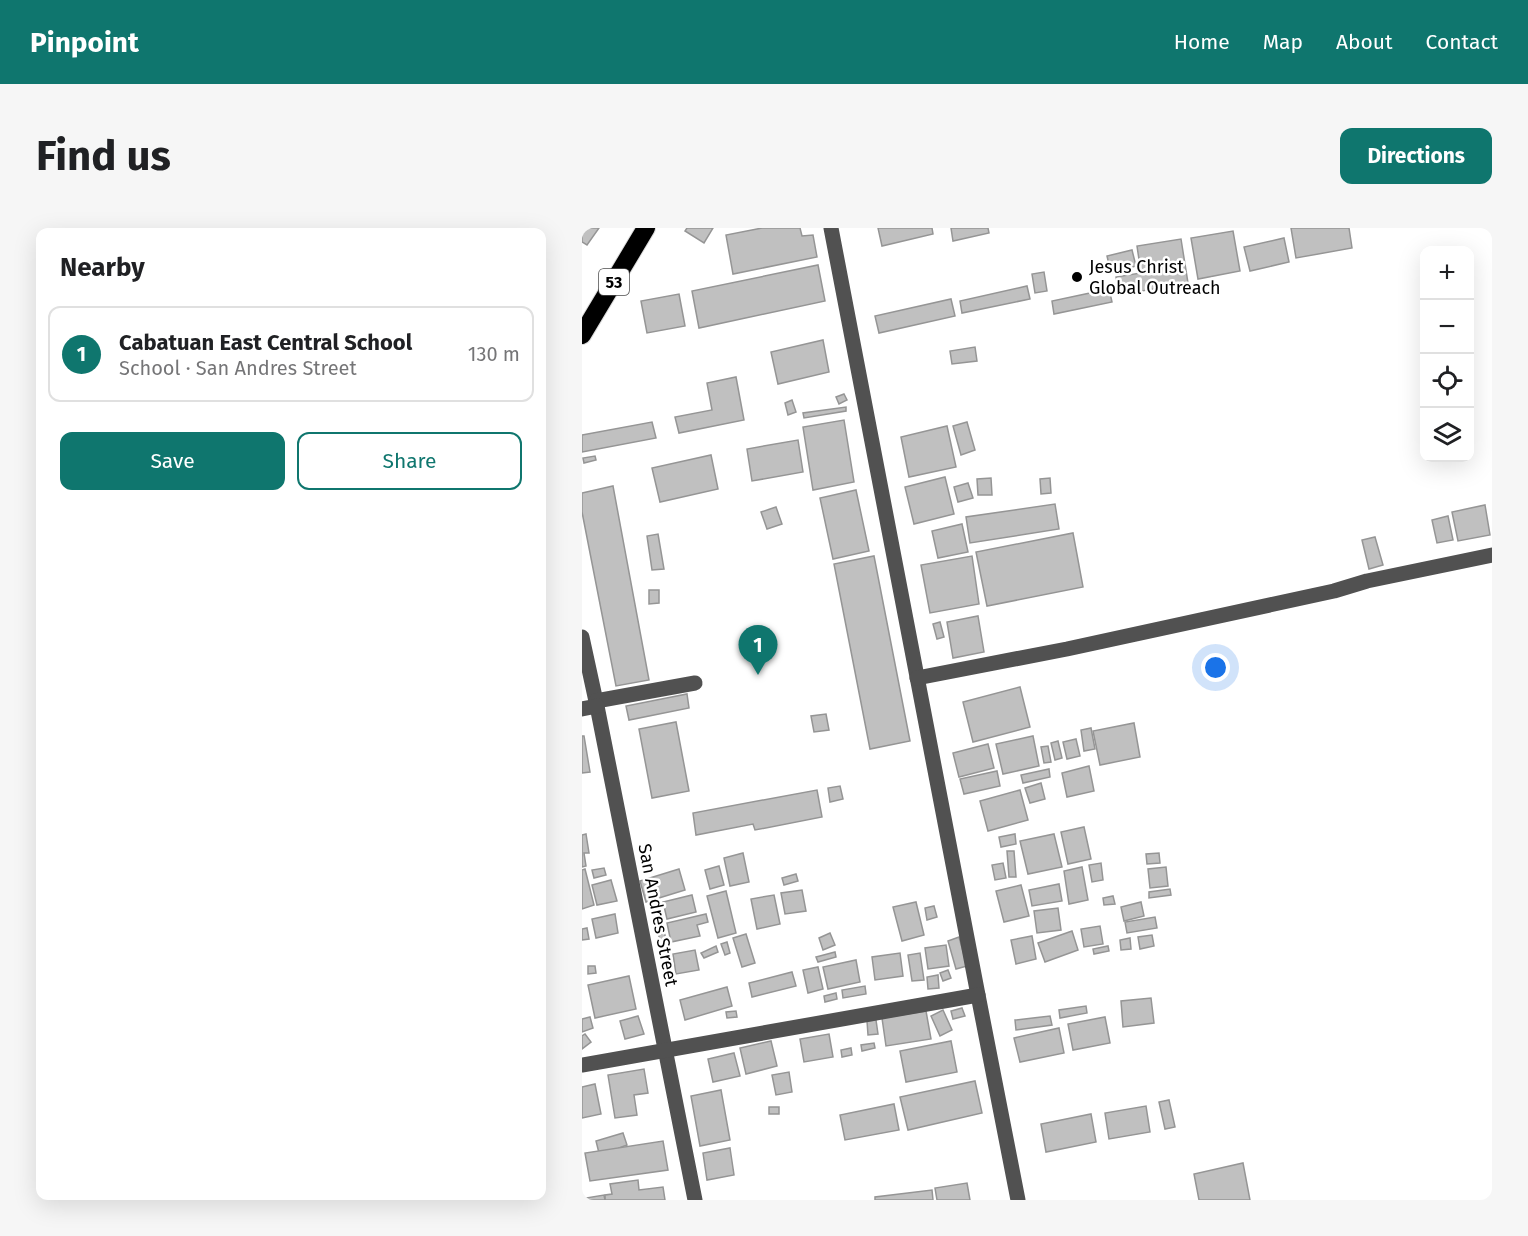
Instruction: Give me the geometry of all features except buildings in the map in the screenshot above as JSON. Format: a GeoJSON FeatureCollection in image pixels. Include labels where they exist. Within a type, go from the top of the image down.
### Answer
{"type":"FeatureCollection","features":[{"type":"Feature","properties":{"kind":"highway","name":"53"},"geometry":{"type":"LineString","coordinates":[[582,335],[646,228]]}},
{"type":"Feature","properties":{"kind":"street"},"geometry":{"type":"LineString","coordinates":[[831,228],[1018,1200]]}},
{"type":"Feature","properties":{"kind":"street"},"geometry":{"type":"LineString","coordinates":[[917,678],[1067,649],[1492,555]]}},
{"type":"Feature","properties":{"kind":"street","name":"San Andres Street"},"geometry":{"type":"LineString","coordinates":[[582,637],[592,705],[694,1200]]}},
{"type":"Feature","properties":{"kind":"street"},"geometry":{"type":"LineString","coordinates":[[592,705],[696,684]]}},
{"type":"Feature","properties":{"kind":"street"},"geometry":{"type":"LineString","coordinates":[[582,1065],[978,995]]}},
{"type":"Feature","properties":{"kind":"place","name":"Jesus Christ Global Outreach"},"geometry":{"type":"Point","coordinates":[1077,277]}},
{"type":"Feature","properties":{"kind":"place","name":"Cabatuan East Central School"},"geometry":{"type":"Point","coordinates":[758,675]}}]}
